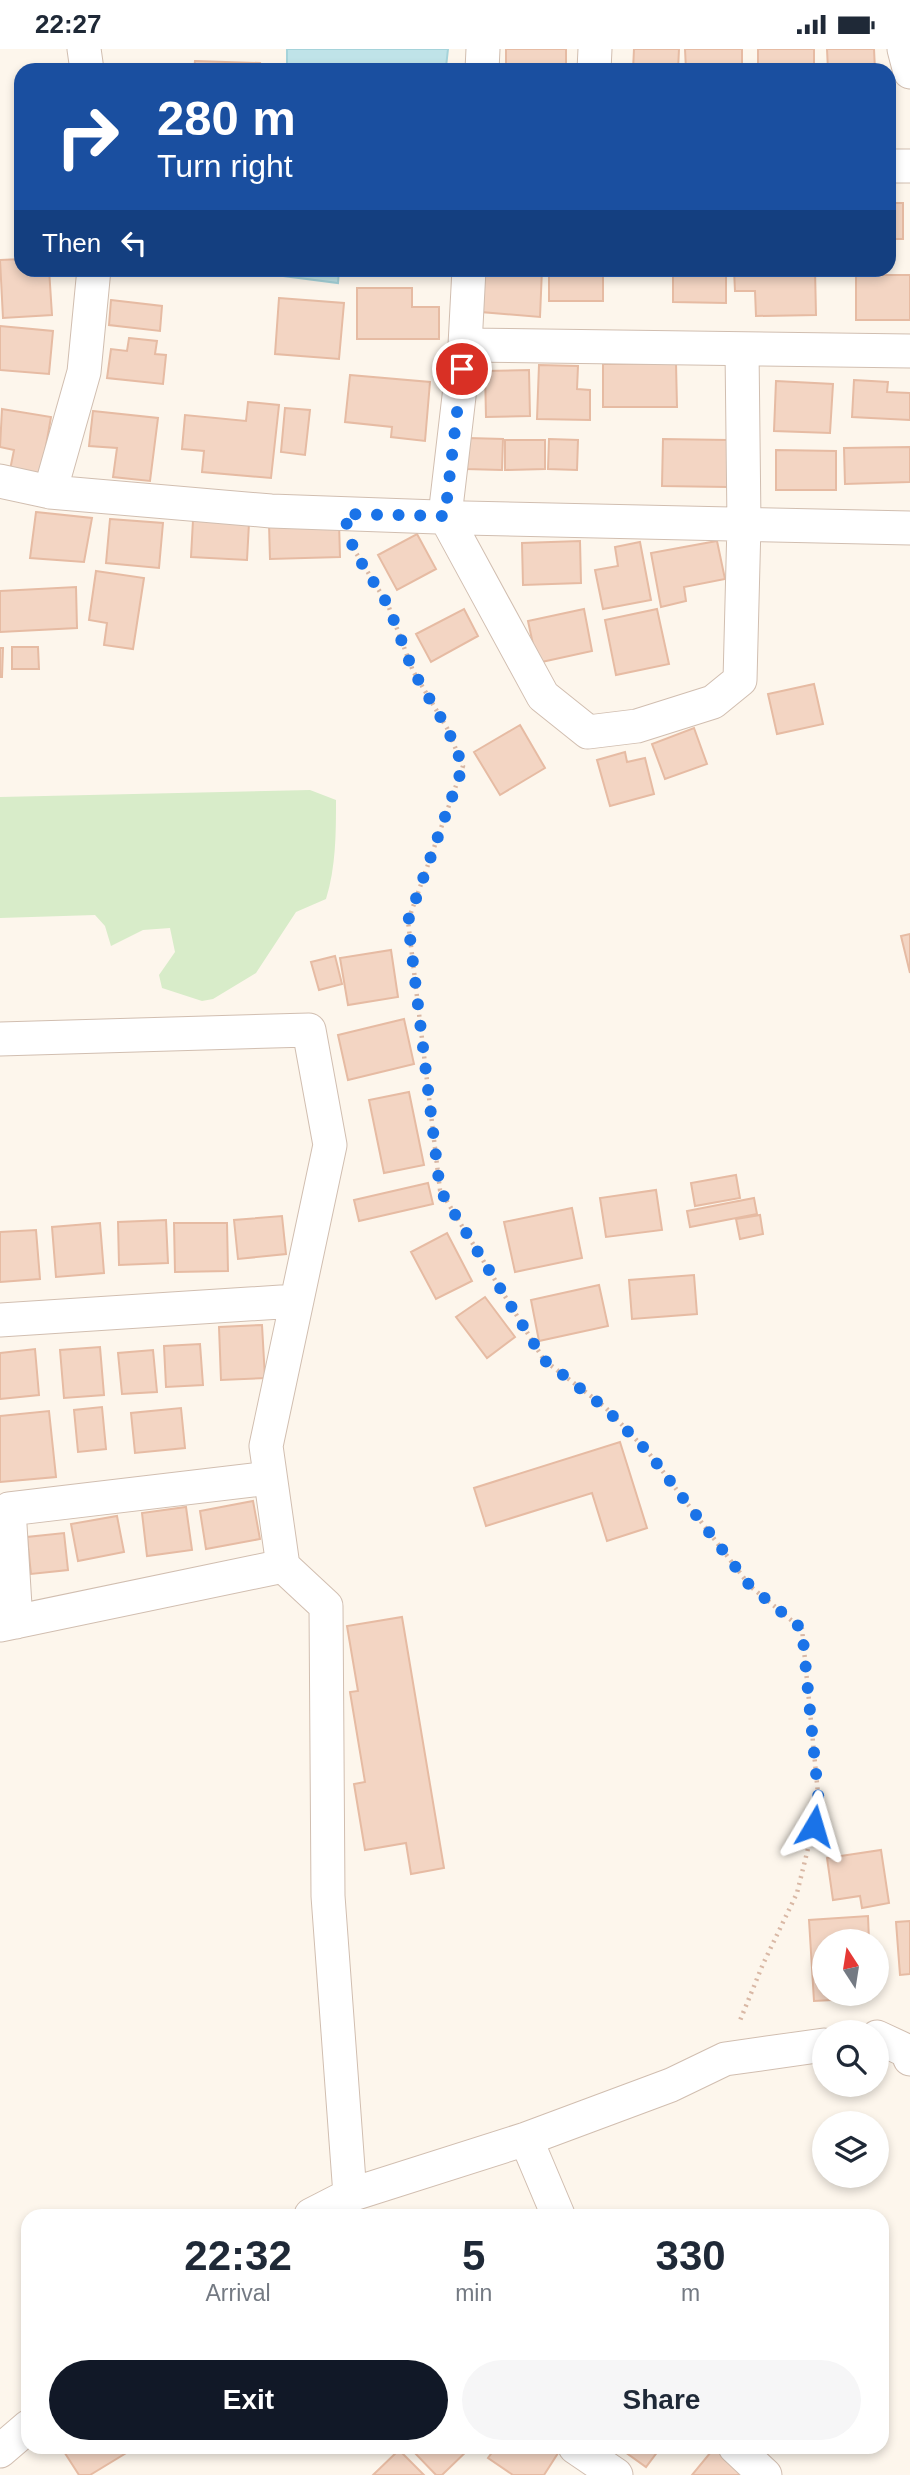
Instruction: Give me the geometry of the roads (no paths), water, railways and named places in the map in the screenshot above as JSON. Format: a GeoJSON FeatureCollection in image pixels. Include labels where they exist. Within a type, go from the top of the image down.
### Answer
{"type":"FeatureCollection","features":[{"type":"Feature","properties":{"kind":"street"},"geometry":{"type":"LineString","coordinates":[[904,49],[910,72]]}},
{"type":"Feature","properties":{"kind":"street"},"geometry":{"type":"LineString","coordinates":[[50,492],[84,372],[93,277]]}},
{"type":"Feature","properties":{"kind":"street"},"geometry":{"type":"LineString","coordinates":[[469,277],[465,345],[445,516],[543,696],[588,732],[637,726],[713,702],[740,680],[744,524],[742,349]]}},
{"type":"Feature","properties":{"kind":"street"},"geometry":{"type":"LineString","coordinates":[[465,345],[910,351]]}},
{"type":"Feature","properties":{"kind":"street"},"geometry":{"type":"LineString","coordinates":[[0,481],[50,492],[271,511],[910,528]]}},
{"type":"Feature","properties":{"kind":"street"},"geometry":{"type":"LineString","coordinates":[[0,1039],[309,1030],[330,1145],[266,1446],[284,1566],[326,1606],[328,1896],[350,2195]]}},
{"type":"Feature","properties":{"kind":"street"},"geometry":{"type":"LineString","coordinates":[[0,1320],[296,1301]]}},
{"type":"Feature","properties":{"kind":"street"},"geometry":{"type":"LineString","coordinates":[[270,1478],[9,1509],[8,1623],[284,1566]]}},
{"type":"Feature","properties":{"kind":"street"},"geometry":{"type":"LineString","coordinates":[[889,2043],[907,2051],[910,2059]]}},
{"type":"Feature","properties":{"kind":"street"},"geometry":{"type":"LineString","coordinates":[[323,2209],[350,2195],[526,2139],[671,2085],[725,2059],[812,2047]]}},
{"type":"Feature","properties":{"kind":"street"},"geometry":{"type":"LineString","coordinates":[[526,2139],[555,2209]]}},
{"type":"Feature","properties":{"kind":"street"},"geometry":{"type":"LineString","coordinates":[[0,2451],[21,2433]]}},
{"type":"Feature","properties":{"kind":"street"},"geometry":{"type":"LineString","coordinates":[[586,2454],[617,2475]]}},
{"type":"Feature","properties":{"kind":"street"},"geometry":{"type":"LineString","coordinates":[[742,2454],[765,2475]]}},
{"type":"Feature","properties":{"kind":"water"},"geometry":{"type":"Polygon","coordinates":[[[287,49],[448,49],[446,63],[287,63],[287,49]]]}},
{"type":"Feature","properties":{"kind":"water"},"geometry":{"type":"Polygon","coordinates":[[[292,277],[338,277],[338,283],[292,277]]]}}]}
